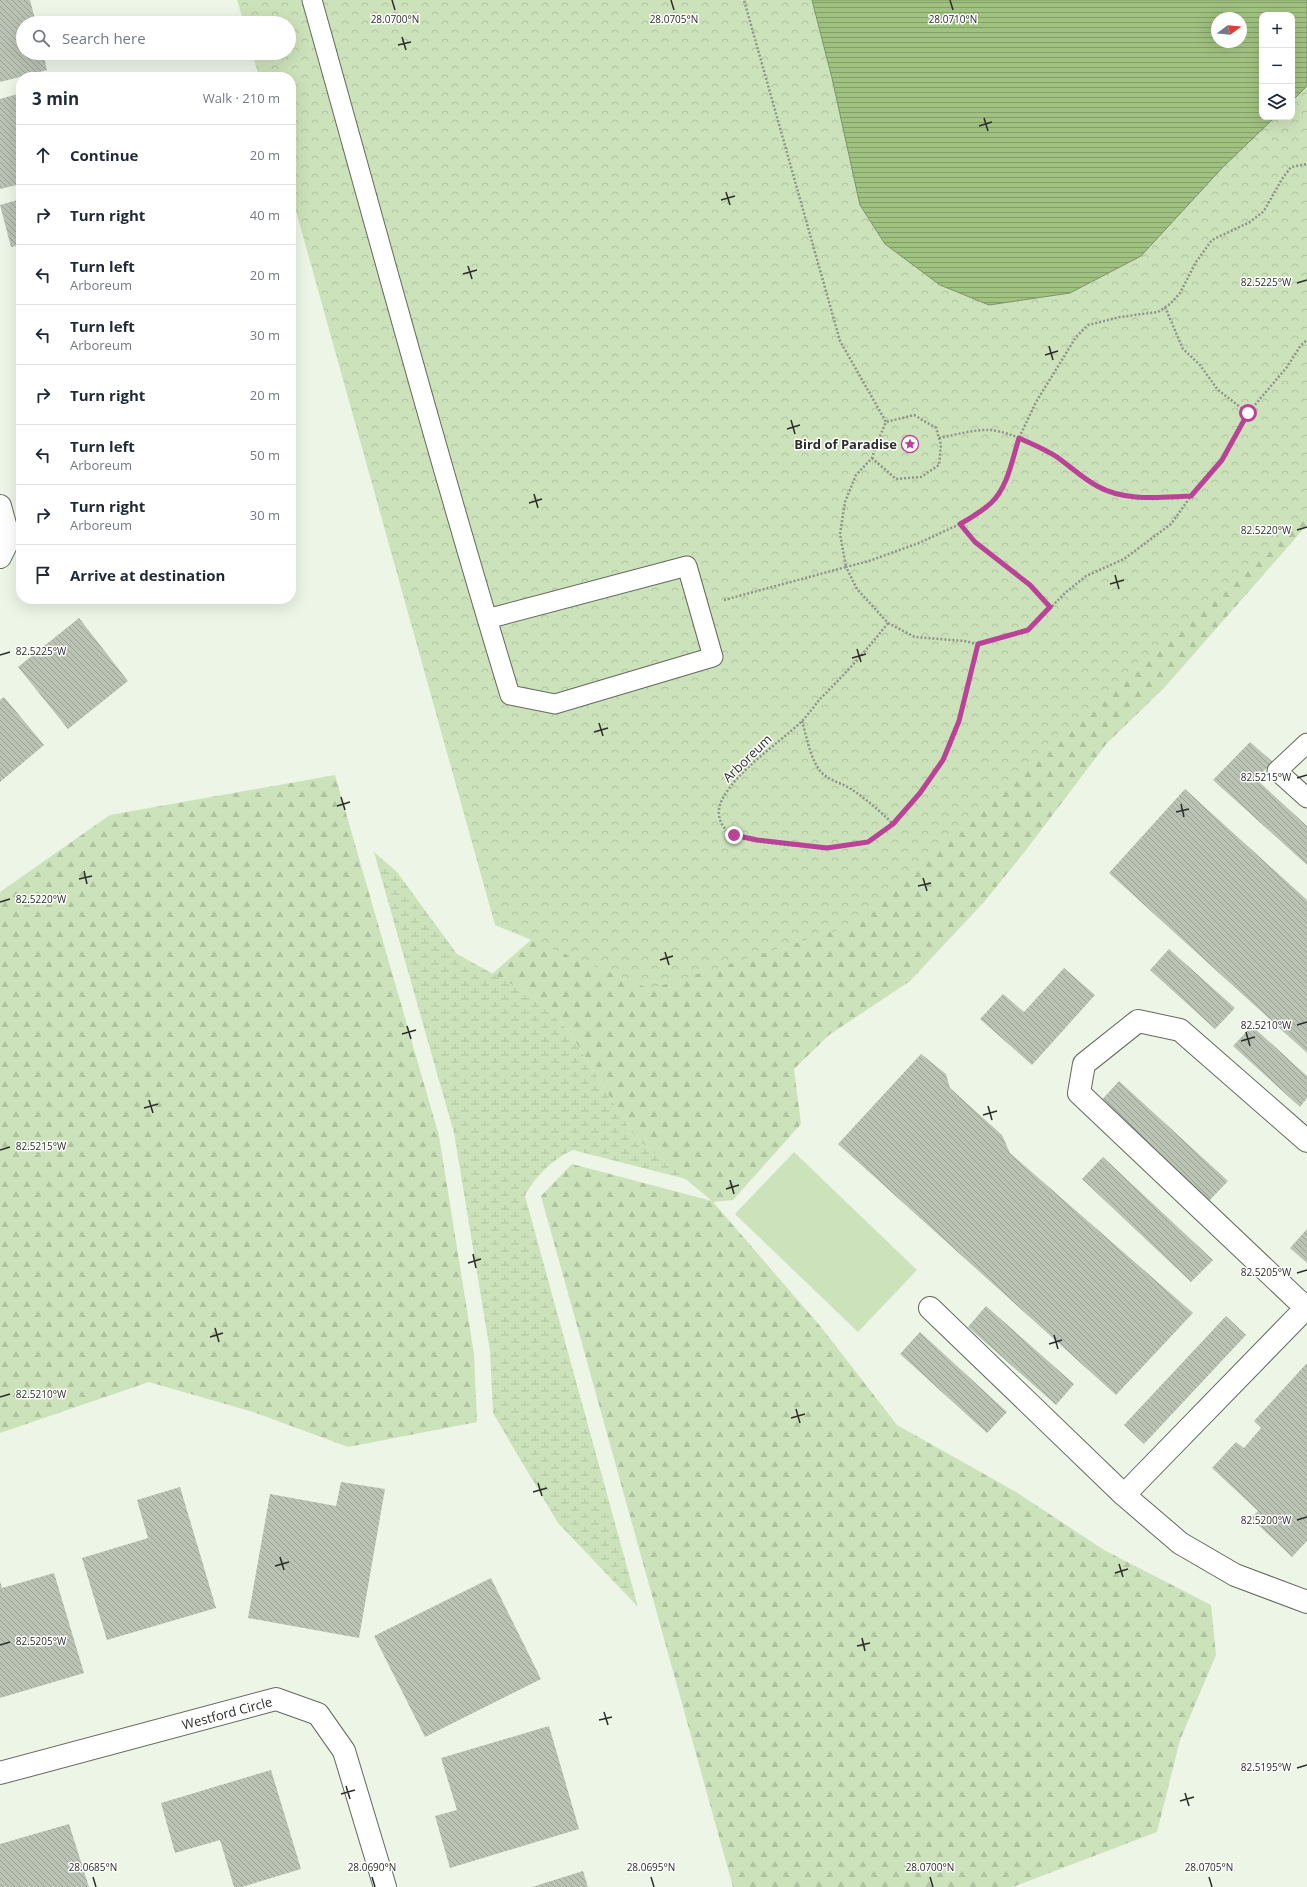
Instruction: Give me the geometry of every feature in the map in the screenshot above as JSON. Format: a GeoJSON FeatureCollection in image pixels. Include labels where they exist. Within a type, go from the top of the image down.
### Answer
{"type":"FeatureCollection","features":[{"type":"Feature","properties":{"kind":"street"},"geometry":{"type":"LineString","coordinates":[[0,506],[9,539],[0,557]]}},
{"type":"Feature","properties":{"kind":"street"},"geometry":{"type":"LineString","coordinates":[[1124,1495],[1306,1307],[1079,1093],[1084,1064],[1138,1021],[1180,1030],[1307,1141]]}},
{"type":"Feature","properties":{"kind":"street"},"geometry":{"type":"LineString","coordinates":[[930,1308],[1124,1495],[1180,1543],[1235,1575],[1304,1597]]}},
{"type":"Feature","properties":{"kind":"street","name":"Westford Circle"},"geometry":{"type":"LineString","coordinates":[[0,1773],[276,1699],[318,1714],[344,1750],[385,1887]]}},
{"type":"Feature","properties":{"kind":"lane"},"geometry":{"type":"LineString","coordinates":[[312,0],[487,619],[510,696],[555,704],[713,656],[687,566],[487,619]]}},
{"type":"Feature","properties":{"kind":"lane"},"geometry":{"type":"LineString","coordinates":[[1307,743],[1277,771],[1307,798]]}},
{"type":"Feature","properties":{"kind":"path"},"geometry":{"type":"LineString","coordinates":[[744,0],[840,341],[886,422]]}},
{"type":"Feature","properties":{"kind":"path"},"geometry":{"type":"LineString","coordinates":[[699,607],[889,555],[960,524],[980,512],[999,493],[1009,473],[1019,438],[1036,402],[1076,337],[1088,325],[1120,317],[1158,312],[1165,307],[1180,293],[1196,262],[1212,240],[1250,222],[1264,211],[1282,179],[1291,167],[1307,164]]}},
{"type":"Feature","properties":{"kind":"path"},"geometry":{"type":"LineString","coordinates":[[1165,307],[1183,350],[1200,365],[1218,390],[1248,413]]}},
{"type":"Feature","properties":{"kind":"path"},"geometry":{"type":"LineString","coordinates":[[886,422],[872,458],[856,475],[845,502],[840,534],[846,567],[857,589],[888,623],[915,637],[964,641],[978,644],[1028,630],[1065,593],[1086,576],[1124,559],[1171,524],[1191,496],[1222,460],[1248,413],[1287,367],[1301,345],[1307,340]]}},
{"type":"Feature","properties":{"kind":"path"},"geometry":{"type":"LineString","coordinates":[[872,458],[896,479],[921,477],[939,465],[941,444],[936,428],[914,415],[886,422]]}},
{"type":"Feature","properties":{"kind":"path"},"geometry":{"type":"LineString","coordinates":[[940,438],[964,433],[991,430],[1019,438],[1039,446],[1098,487],[1121,495],[1151,497],[1191,496]]}},
{"type":"Feature","properties":{"kind":"path"},"geometry":{"type":"LineString","coordinates":[[960,524],[975,542],[1030,585],[1050,607]]}},
{"type":"Feature","properties":{"kind":"path","name":"Arboreum"},"geometry":{"type":"LineString","coordinates":[[888,623],[849,671],[819,700],[802,721],[764,753],[734,782],[722,800],[718,811],[722,825],[734,835],[757,840],[827,848],[868,842],[893,824],[920,793],[943,760],[959,721],[978,644]]}},
{"type":"Feature","properties":{"kind":"path"},"geometry":{"type":"LineString","coordinates":[[802,721],[812,754],[822,772],[838,784],[850,788],[878,809],[893,824]]}},
{"type":"Feature","properties":{"kind":"green space"},"geometry":{"type":"Polygon","coordinates":[[[237,0],[1307,0],[1307,510],[1262,553],[850,926],[650,989],[495,925],[296,211],[296,72],[258,72],[254,60],[296,60],[296,16],[242,16],[237,0]]]}},
{"type":"Feature","properties":{"kind":"green space"},"geometry":{"type":"Polygon","coordinates":[[[1307,381],[1307,525],[1164,688],[1107,743],[1026,850],[984,902],[910,981],[829,1035],[794,1069],[801,1124],[733,1200],[713,1202],[821,1327],[897,1425],[1016,1492],[1104,1550],[1211,1605],[1216,1655],[1180,1740],[1157,1832],[1013,1887],[733,1887],[541,1196],[572,1164],[712,1201],[635,1137],[568,1030],[531,995],[492,974],[531,940],[540,936],[1307,381]]]}},
{"type":"Feature","properties":{"kind":"green space"},"geometry":{"type":"Polygon","coordinates":[[[335,775],[439,1136],[474,1354],[477,1422],[348,1447],[253,1412],[149,1382],[0,1433],[0,892],[110,815],[335,775]]]}},
{"type":"Feature","properties":{"kind":"green space"},"geometry":{"type":"Polygon","coordinates":[[[374,852],[397,872],[457,954],[531,995],[568,1030],[635,1137],[686,1179],[573,1150],[566,1153],[545,1169],[539,1175],[525,1196],[638,1607],[558,1523],[493,1413],[490,1351],[454,1133],[374,852]]]}},
{"type":"Feature","properties":{"kind":"green space"},"geometry":{"type":"Polygon","coordinates":[[[794,1152],[917,1270],[858,1332],[735,1214],[794,1152]]]}},
{"type":"Feature","properties":{"kind":"shaded area"},"geometry":{"type":"Polygon","coordinates":[[[812,0],[1307,0],[1307,86],[1295,98],[1295,12],[1259,12],[1259,120],[1272,120],[1223,167],[1141,256],[1070,293],[989,305],[940,285],[885,244],[860,205],[832,78],[812,0]]]}},
{"type":"Feature","properties":{"kind":"building"},"geometry":{"type":"Polygon","coordinates":[[[0,0],[30,0],[34,16],[16,16],[16,60],[45,60],[47,70],[39,72],[16,72],[16,78],[0,82],[0,0]]]}},
{"type":"Feature","properties":{"kind":"building"},"geometry":{"type":"Polygon","coordinates":[[[16,94],[16,185],[0,189],[0,99],[16,94]]]}},
{"type":"Feature","properties":{"kind":"building"},"geometry":{"type":"Polygon","coordinates":[[[16,200],[16,246],[11,247],[0,205],[16,200]]]}},
{"type":"Feature","properties":{"kind":"building"},"geometry":{"type":"Polygon","coordinates":[[[79,618],[128,681],[68,729],[18,667],[79,618]]]}},
{"type":"Feature","properties":{"kind":"building"},"geometry":{"type":"Polygon","coordinates":[[[4,697],[44,745],[0,782],[0,700],[4,697]]]}},
{"type":"Feature","properties":{"kind":"building"},"geometry":{"type":"Polygon","coordinates":[[[1250,742],[1273,762],[1256,779],[1307,826],[1307,865],[1213,780],[1250,742]]]}},
{"type":"Feature","properties":{"kind":"building"},"geometry":{"type":"Polygon","coordinates":[[[1185,789],[1307,900],[1307,1053],[1109,873],[1185,789]]]}},
{"type":"Feature","properties":{"kind":"building"},"geometry":{"type":"Polygon","coordinates":[[[1169,949],[1235,1008],[1215,1029],[1150,970],[1169,949]]]}},
{"type":"Feature","properties":{"kind":"building"},"geometry":{"type":"Polygon","coordinates":[[[1064,968],[1095,995],[1032,1065],[980,1019],[1003,994],[1024,1012],[1064,968]]]}},
{"type":"Feature","properties":{"kind":"building"},"geometry":{"type":"Polygon","coordinates":[[[1252,1026],[1307,1076],[1307,1098],[1300,1107],[1233,1046],[1252,1026]]]}},
{"type":"Feature","properties":{"kind":"building"},"geometry":{"type":"Polygon","coordinates":[[[921,1054],[946,1074],[950,1088],[1002,1135],[1010,1153],[1193,1313],[1116,1395],[838,1144],[921,1054]]]}},
{"type":"Feature","properties":{"kind":"building"},"geometry":{"type":"Polygon","coordinates":[[[1119,1081],[1228,1181],[1207,1203],[1098,1104],[1119,1081]]]}},
{"type":"Feature","properties":{"kind":"building"},"geometry":{"type":"Polygon","coordinates":[[[1103,1157],[1213,1260],[1191,1282],[1082,1179],[1103,1157]]]}},
{"type":"Feature","properties":{"kind":"building"},"geometry":{"type":"Polygon","coordinates":[[[1307,1229],[1307,1263],[1290,1248],[1307,1229]]]}},
{"type":"Feature","properties":{"kind":"building"},"geometry":{"type":"Polygon","coordinates":[[[986,1306],[1074,1384],[1056,1405],[968,1327],[986,1306]]]}},
{"type":"Feature","properties":{"kind":"building"},"geometry":{"type":"Polygon","coordinates":[[[1226,1316],[1246,1335],[1144,1444],[1124,1425],[1226,1316]]]}},
{"type":"Feature","properties":{"kind":"building"},"geometry":{"type":"Polygon","coordinates":[[[920,1332],[1007,1412],[987,1433],[900,1354],[920,1332]]]}},
{"type":"Feature","properties":{"kind":"building"},"geometry":{"type":"Polygon","coordinates":[[[1307,1363],[1307,1541],[1292,1557],[1251,1518],[1258,1511],[1212,1468],[1236,1442],[1244,1448],[1261,1428],[1254,1421],[1307,1363]]]}},
{"type":"Feature","properties":{"kind":"building"},"geometry":{"type":"Polygon","coordinates":[[[341,1482],[385,1489],[359,1638],[248,1618],[270,1494],[336,1506],[341,1482]]]}},
{"type":"Feature","properties":{"kind":"building"},"geometry":{"type":"Polygon","coordinates":[[[180,1487],[216,1608],[107,1640],[82,1558],[148,1538],[137,1500],[180,1487]]]}},
{"type":"Feature","properties":{"kind":"building"},"geometry":{"type":"Polygon","coordinates":[[[54,1573],[84,1673],[0,1698],[0,1581],[2,1588],[54,1573]]]}},
{"type":"Feature","properties":{"kind":"building"},"geometry":{"type":"Polygon","coordinates":[[[491,1578],[541,1679],[425,1737],[374,1636],[491,1578]]]}},
{"type":"Feature","properties":{"kind":"building"},"geometry":{"type":"Polygon","coordinates":[[[549,1726],[579,1829],[450,1868],[435,1816],[457,1810],[441,1758],[549,1726]]]}},
{"type":"Feature","properties":{"kind":"building"},"geometry":{"type":"Polygon","coordinates":[[[271,1770],[301,1869],[242,1887],[234,1887],[220,1840],[175,1853],[161,1803],[271,1770]]]}},
{"type":"Feature","properties":{"kind":"building"},"geometry":{"type":"Polygon","coordinates":[[[69,1824],[89,1887],[0,1887],[0,1844],[69,1824]]]}},
{"type":"Feature","properties":{"kind":"building"},"geometry":{"type":"Polygon","coordinates":[[[583,1871],[588,1887],[532,1887],[583,1871]]]}},
{"type":"Feature","properties":{"kind":"place","name":"Bird of Paradise"},"geometry":{"type":"Point","coordinates":[910,444]}},
{"type":"Feature","properties":{"kind":"route"},"geometry":{"type":"LineString","coordinates":[[734,835],[797,846],[827,848],[868,842],[893,824],[920,793],[943,760],[959,721],[978,644],[1028,630],[1050,607],[1030,585],[975,542],[960,524],[980,512],[999,493],[1009,473],[1019,438],[1039,446],[1098,487],[1121,495],[1151,497],[1191,496],[1222,460],[1248,413]]}}]}
